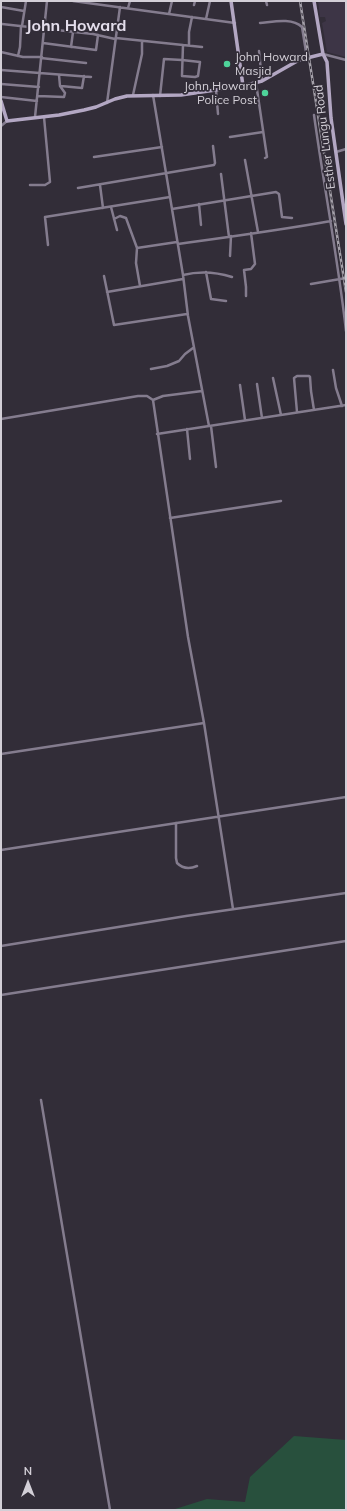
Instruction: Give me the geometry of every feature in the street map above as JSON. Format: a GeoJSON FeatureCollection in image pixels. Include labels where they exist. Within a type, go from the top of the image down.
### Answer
{"type":"FeatureCollection","features":[{"type":"Feature","properties":{"kind":"street"},"geometry":{"type":"LineString","coordinates":[[18,56],[26,1]]}},
{"type":"Feature","properties":{"kind":"street"},"geometry":{"type":"LineString","coordinates":[[35,117],[47,1]]}},
{"type":"Feature","properties":{"kind":"street"},"geometry":{"type":"LineString","coordinates":[[73,1],[235,23]]}},
{"type":"Feature","properties":{"kind":"street"},"geometry":{"type":"LineString","coordinates":[[128,8],[130,1]]}},
{"type":"Feature","properties":{"kind":"street"},"geometry":{"type":"LineString","coordinates":[[168,14],[172,1]]}},
{"type":"Feature","properties":{"kind":"street"},"geometry":{"type":"LineString","coordinates":[[194,5],[195,1]]}},
{"type":"Feature","properties":{"kind":"street"},"geometry":{"type":"LineString","coordinates":[[206,19],[210,1]]}},
{"type":"Feature","properties":{"kind":"street"},"geometry":{"type":"LineString","coordinates":[[231,1],[243,86]]}},
{"type":"Feature","properties":{"kind":"street"},"geometry":{"type":"LineString","coordinates":[[266,1],[267,5]]}},
{"type":"Feature","properties":{"kind":"street","name":"Esther Lungu Road"},"geometry":{"type":"LineString","coordinates":[[314,1],[324,54],[327,62],[331,118],[346,224]]}},
{"type":"Feature","properties":{"kind":"street"},"geometry":{"type":"LineString","coordinates":[[1,7],[24,11]]}},
{"type":"Feature","properties":{"kind":"street"},"geometry":{"type":"LineString","coordinates":[[107,103],[120,7]]}},
{"type":"Feature","properties":{"kind":"street"},"geometry":{"type":"LineString","coordinates":[[189,45],[189,32],[192,17]]}},
{"type":"Feature","properties":{"kind":"street"},"geometry":{"type":"LineString","coordinates":[[260,23],[283,21],[300,24],[302,27],[307,58]]}},
{"type":"Feature","properties":{"kind":"street"},"geometry":{"type":"LineString","coordinates":[[2,24],[202,47]]}},
{"type":"Feature","properties":{"kind":"street"},"geometry":{"type":"LineString","coordinates":[[71,47],[73,32]]}},
{"type":"Feature","properties":{"kind":"street"},"geometry":{"type":"LineString","coordinates":[[43,43],[96,50],[98,35]]}},
{"type":"Feature","properties":{"kind":"street"},"geometry":{"type":"LineString","coordinates":[[133,95],[142,54],[142,41]]}},
{"type":"Feature","properties":{"kind":"street"},"geometry":{"type":"LineString","coordinates":[[160,96],[164,59],[182,60],[200,62],[198,76],[182,76],[182,60],[183,45]]}},
{"type":"Feature","properties":{"kind":"street"},"geometry":{"type":"LineString","coordinates":[[259,51],[262,81]]}},
{"type":"Feature","properties":{"kind":"street"},"geometry":{"type":"LineString","coordinates":[[1,52],[18,56],[86,63]]}},
{"type":"Feature","properties":{"kind":"street"},"geometry":{"type":"LineString","coordinates":[[1,126],[6,121],[84,110],[115,99],[133,95],[181,95],[243,86],[262,81],[299,60],[324,54],[346,60]]}},
{"type":"Feature","properties":{"kind":"street"},"geometry":{"type":"LineString","coordinates":[[1,70],[91,77]]}},
{"type":"Feature","properties":{"kind":"street"},"geometry":{"type":"LineString","coordinates":[[38,96],[64,97],[65,93],[60,86],[59,75]]}},
{"type":"Feature","properties":{"kind":"street"},"geometry":{"type":"LineString","coordinates":[[60,86],[82,88],[84,76]]}},
{"type":"Feature","properties":{"kind":"street"},"geometry":{"type":"LineString","coordinates":[[256,82],[266,158]]}},
{"type":"Feature","properties":{"kind":"street"},"geometry":{"type":"LineString","coordinates":[[1,84],[39,87]]}},
{"type":"Feature","properties":{"kind":"street"},"geometry":{"type":"LineString","coordinates":[[216,90],[218,114]]}},
{"type":"Feature","properties":{"kind":"street"},"geometry":{"type":"LineString","coordinates":[[153,95],[178,243],[187,314],[210,426],[216,467]]}},
{"type":"Feature","properties":{"kind":"street"},"geometry":{"type":"LineString","coordinates":[[1,97],[37,101]]}},
{"type":"Feature","properties":{"kind":"street"},"geometry":{"type":"LineString","coordinates":[[1,101],[6,121]]}},
{"type":"Feature","properties":{"kind":"street"},"geometry":{"type":"LineString","coordinates":[[314,115],[322,176],[331,221],[346,331]]}},
{"type":"Feature","properties":{"kind":"street"},"geometry":{"type":"LineString","coordinates":[[30,185],[45,184],[50,182],[44,116]]}},
{"type":"Feature","properties":{"kind":"street"},"geometry":{"type":"LineString","coordinates":[[230,137],[263,132]]}},
{"type":"Feature","properties":{"kind":"street"},"geometry":{"type":"LineString","coordinates":[[78,188],[214,165],[213,146]]}},
{"type":"Feature","properties":{"kind":"street"},"geometry":{"type":"LineString","coordinates":[[94,157],[162,147]]}},
{"type":"Feature","properties":{"kind":"street"},"geometry":{"type":"LineString","coordinates":[[336,152],[346,149]]}},
{"type":"Feature","properties":{"kind":"street"},"geometry":{"type":"LineString","coordinates":[[245,160],[258,232]]}},
{"type":"Feature","properties":{"kind":"street"},"geometry":{"type":"LineString","coordinates":[[221,174],[230,236],[230,256]]}},
{"type":"Feature","properties":{"kind":"street"},"geometry":{"type":"LineString","coordinates":[[100,185],[103,208]]}},
{"type":"Feature","properties":{"kind":"street"},"geometry":{"type":"LineString","coordinates":[[172,209],[278,193],[282,217],[292,218]]}},
{"type":"Feature","properties":{"kind":"street"},"geometry":{"type":"LineString","coordinates":[[48,245],[44,217],[170,197]]}},
{"type":"Feature","properties":{"kind":"street"},"geometry":{"type":"LineString","coordinates":[[198,204],[201,225]]}},
{"type":"Feature","properties":{"kind":"street"},"geometry":{"type":"LineString","coordinates":[[111,207],[117,230]]}},
{"type":"Feature","properties":{"kind":"street"},"geometry":{"type":"LineString","coordinates":[[114,219],[122,216],[126,218],[137,248],[136,263],[140,286]]}},
{"type":"Feature","properties":{"kind":"street"},"geometry":{"type":"LineString","coordinates":[[137,248],[310,224],[320,224],[331,221]]}},
{"type":"Feature","properties":{"kind":"street"},"geometry":{"type":"LineString","coordinates":[[246,296],[244,270],[251,269],[256,264],[251,233]]}},
{"type":"Feature","properties":{"kind":"street"},"geometry":{"type":"LineString","coordinates":[[107,292],[183,277],[199,272],[232,277]]}},
{"type":"Feature","properties":{"kind":"street"},"geometry":{"type":"LineString","coordinates":[[206,272],[211,299],[226,301]]}},
{"type":"Feature","properties":{"kind":"street"},"geometry":{"type":"LineString","coordinates":[[104,276],[114,325],[187,314]]}},
{"type":"Feature","properties":{"kind":"street"},"geometry":{"type":"LineString","coordinates":[[311,284],[346,278]]}},
{"type":"Feature","properties":{"kind":"street"},"geometry":{"type":"LineString","coordinates":[[151,369],[167,366],[179,361],[193,348]]}},
{"type":"Feature","properties":{"kind":"street"},"geometry":{"type":"LineString","coordinates":[[333,370],[336,388],[342,406]]}},
{"type":"Feature","properties":{"kind":"street"},"geometry":{"type":"LineString","coordinates":[[297,412],[294,378],[297,376],[310,377],[314,410]]}},
{"type":"Feature","properties":{"kind":"street"},"geometry":{"type":"LineString","coordinates":[[273,378],[280,415]]}},
{"type":"Feature","properties":{"kind":"street"},"geometry":{"type":"LineString","coordinates":[[257,384],[262,418]]}},
{"type":"Feature","properties":{"kind":"street"},"geometry":{"type":"LineString","coordinates":[[240,385],[246,420]]}},
{"type":"Feature","properties":{"kind":"street"},"geometry":{"type":"LineString","coordinates":[[153,400],[163,396],[202,391]]}},
{"type":"Feature","properties":{"kind":"street"},"geometry":{"type":"LineString","coordinates":[[1,419],[138,396],[147,396],[153,400],[188,637],[204,723],[233,909]]}},
{"type":"Feature","properties":{"kind":"street"},"geometry":{"type":"LineString","coordinates":[[157,434],[346,405]]}},
{"type":"Feature","properties":{"kind":"street"},"geometry":{"type":"LineString","coordinates":[[187,430],[190,459]]}},
{"type":"Feature","properties":{"kind":"street"},"geometry":{"type":"LineString","coordinates":[[170,518],[281,501]]}},
{"type":"Feature","properties":{"kind":"street"},"geometry":{"type":"LineString","coordinates":[[1,754],[204,723]]}},
{"type":"Feature","properties":{"kind":"street"},"geometry":{"type":"LineString","coordinates":[[1,850],[346,797]]}},
{"type":"Feature","properties":{"kind":"street"},"geometry":{"type":"LineString","coordinates":[[176,823],[177,863],[185,868],[198,866]]}},
{"type":"Feature","properties":{"kind":"street"},"geometry":{"type":"LineString","coordinates":[[1,946],[233,909],[346,893]]}},
{"type":"Feature","properties":{"kind":"street"},"geometry":{"type":"LineString","coordinates":[[1,995],[346,941]]}},
{"type":"Feature","properties":{"kind":"street"},"geometry":{"type":"LineString","coordinates":[[41,1100],[110,1510]]}},
{"type":"Feature","properties":{"kind":"shaded area"},"geometry":{"type":"Polygon","coordinates":[[[318,1],[346,1],[346,57],[327,52],[322,23],[326,21],[325,17],[320,17],[318,1]]]}},
{"type":"Feature","properties":{"kind":"green space"},"geometry":{"type":"Polygon","coordinates":[[[294,1436],[346,1440],[346,1510],[172,1510],[207,1499],[245,1502],[250,1477],[294,1436]]]}},
{"type":"Feature","properties":{"kind":"railway"},"geometry":{"type":"LineString","coordinates":[[300,1],[346,292]]}},
{"type":"Feature","properties":{"kind":"place","name":"John Howard Masjid"},"geometry":{"type":"Point","coordinates":[227,64]}},
{"type":"Feature","properties":{"kind":"place","name":"John Howard Police Post"},"geometry":{"type":"Point","coordinates":[265,93]}},
{"type":"Feature","properties":{"kind":"district","name":"John Howard"},"geometry":{"type":"Point","coordinates":[76,26]}}]}
